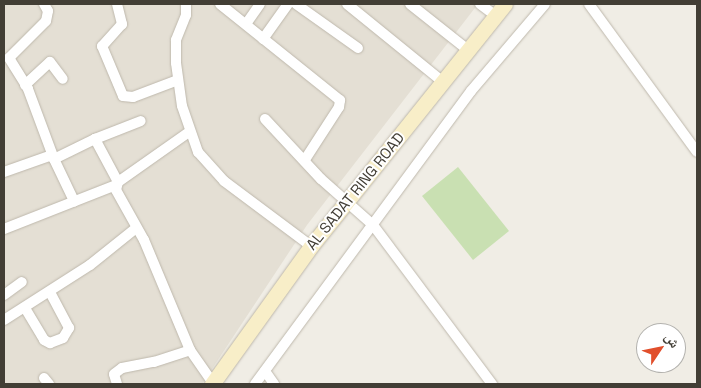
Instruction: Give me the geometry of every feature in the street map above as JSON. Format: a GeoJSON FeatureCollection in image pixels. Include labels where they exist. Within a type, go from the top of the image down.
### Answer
{"type":"FeatureCollection","features":[{"type":"Feature","properties":{"kind":"main road","name":"AL SADAT RING ROAD"},"geometry":{"type":"LineString","coordinates":[[213,384],[311,246],[500,10]]}},
{"type":"Feature","properties":{"kind":"street"},"geometry":{"type":"LineString","coordinates":[[44,4],[48,11],[46,21],[5,57],[25,85],[53,157],[74,201]]}},
{"type":"Feature","properties":{"kind":"street"},"geometry":{"type":"LineString","coordinates":[[117,4],[122,24],[102,46],[123,96],[133,98],[178,80]]}},
{"type":"Feature","properties":{"kind":"street"},"geometry":{"type":"LineString","coordinates":[[186,4],[186,15],[176,40],[178,80],[189,132],[198,152],[224,181],[311,246]]}},
{"type":"Feature","properties":{"kind":"street"},"geometry":{"type":"LineString","coordinates":[[220,4],[340,100],[339,107],[304,161]]}},
{"type":"Feature","properties":{"kind":"street"},"geometry":{"type":"LineString","coordinates":[[246,24],[260,4]]}},
{"type":"Feature","properties":{"kind":"street"},"geometry":{"type":"LineString","coordinates":[[263,38],[288,4]]}},
{"type":"Feature","properties":{"kind":"street"},"geometry":{"type":"LineString","coordinates":[[296,4],[358,48]]}},
{"type":"Feature","properties":{"kind":"street"},"geometry":{"type":"LineString","coordinates":[[347,4],[443,82]]}},
{"type":"Feature","properties":{"kind":"street"},"geometry":{"type":"LineString","coordinates":[[410,4],[468,50]]}},
{"type":"Feature","properties":{"kind":"street"},"geometry":{"type":"LineString","coordinates":[[480,4],[500,10]]}},
{"type":"Feature","properties":{"kind":"street"},"geometry":{"type":"LineString","coordinates":[[255,384],[471,91],[545,4]]}},
{"type":"Feature","properties":{"kind":"street"},"geometry":{"type":"LineString","coordinates":[[589,4],[697,152]]}},
{"type":"Feature","properties":{"kind":"street"},"geometry":{"type":"LineString","coordinates":[[25,85],[50,62],[63,79]]}},
{"type":"Feature","properties":{"kind":"street"},"geometry":{"type":"LineString","coordinates":[[265,119],[346,203],[373,225],[492,384]]}},
{"type":"Feature","properties":{"kind":"street"},"geometry":{"type":"LineString","coordinates":[[4,172],[53,157],[141,121]]}},
{"type":"Feature","properties":{"kind":"street"},"geometry":{"type":"LineString","coordinates":[[4,229],[117,184],[189,132]]}},
{"type":"Feature","properties":{"kind":"street"},"geometry":{"type":"LineString","coordinates":[[95,139],[117,184],[118,196],[136,228],[190,350],[213,384]]}},
{"type":"Feature","properties":{"kind":"street"},"geometry":{"type":"LineString","coordinates":[[4,319],[50,293],[136,228]]}},
{"type":"Feature","properties":{"kind":"street"},"geometry":{"type":"LineString","coordinates":[[4,295],[22,282]]}},
{"type":"Feature","properties":{"kind":"street"},"geometry":{"type":"LineString","coordinates":[[25,308],[44,340],[50,343],[63,338],[69,328],[50,293]]}},
{"type":"Feature","properties":{"kind":"street"},"geometry":{"type":"LineString","coordinates":[[117,384],[114,374],[122,368],[154,362],[190,350]]}},
{"type":"Feature","properties":{"kind":"street"},"geometry":{"type":"LineString","coordinates":[[265,371],[274,384]]}},
{"type":"Feature","properties":{"kind":"shaded area"},"geometry":{"type":"Polygon","coordinates":[[[4,4],[478,4],[307,225],[202,384],[4,384],[4,4]]]}},
{"type":"Feature","properties":{"kind":"green space"},"geometry":{"type":"Polygon","coordinates":[[[458,167],[509,231],[473,260],[422,196],[458,167]]]}}]}
